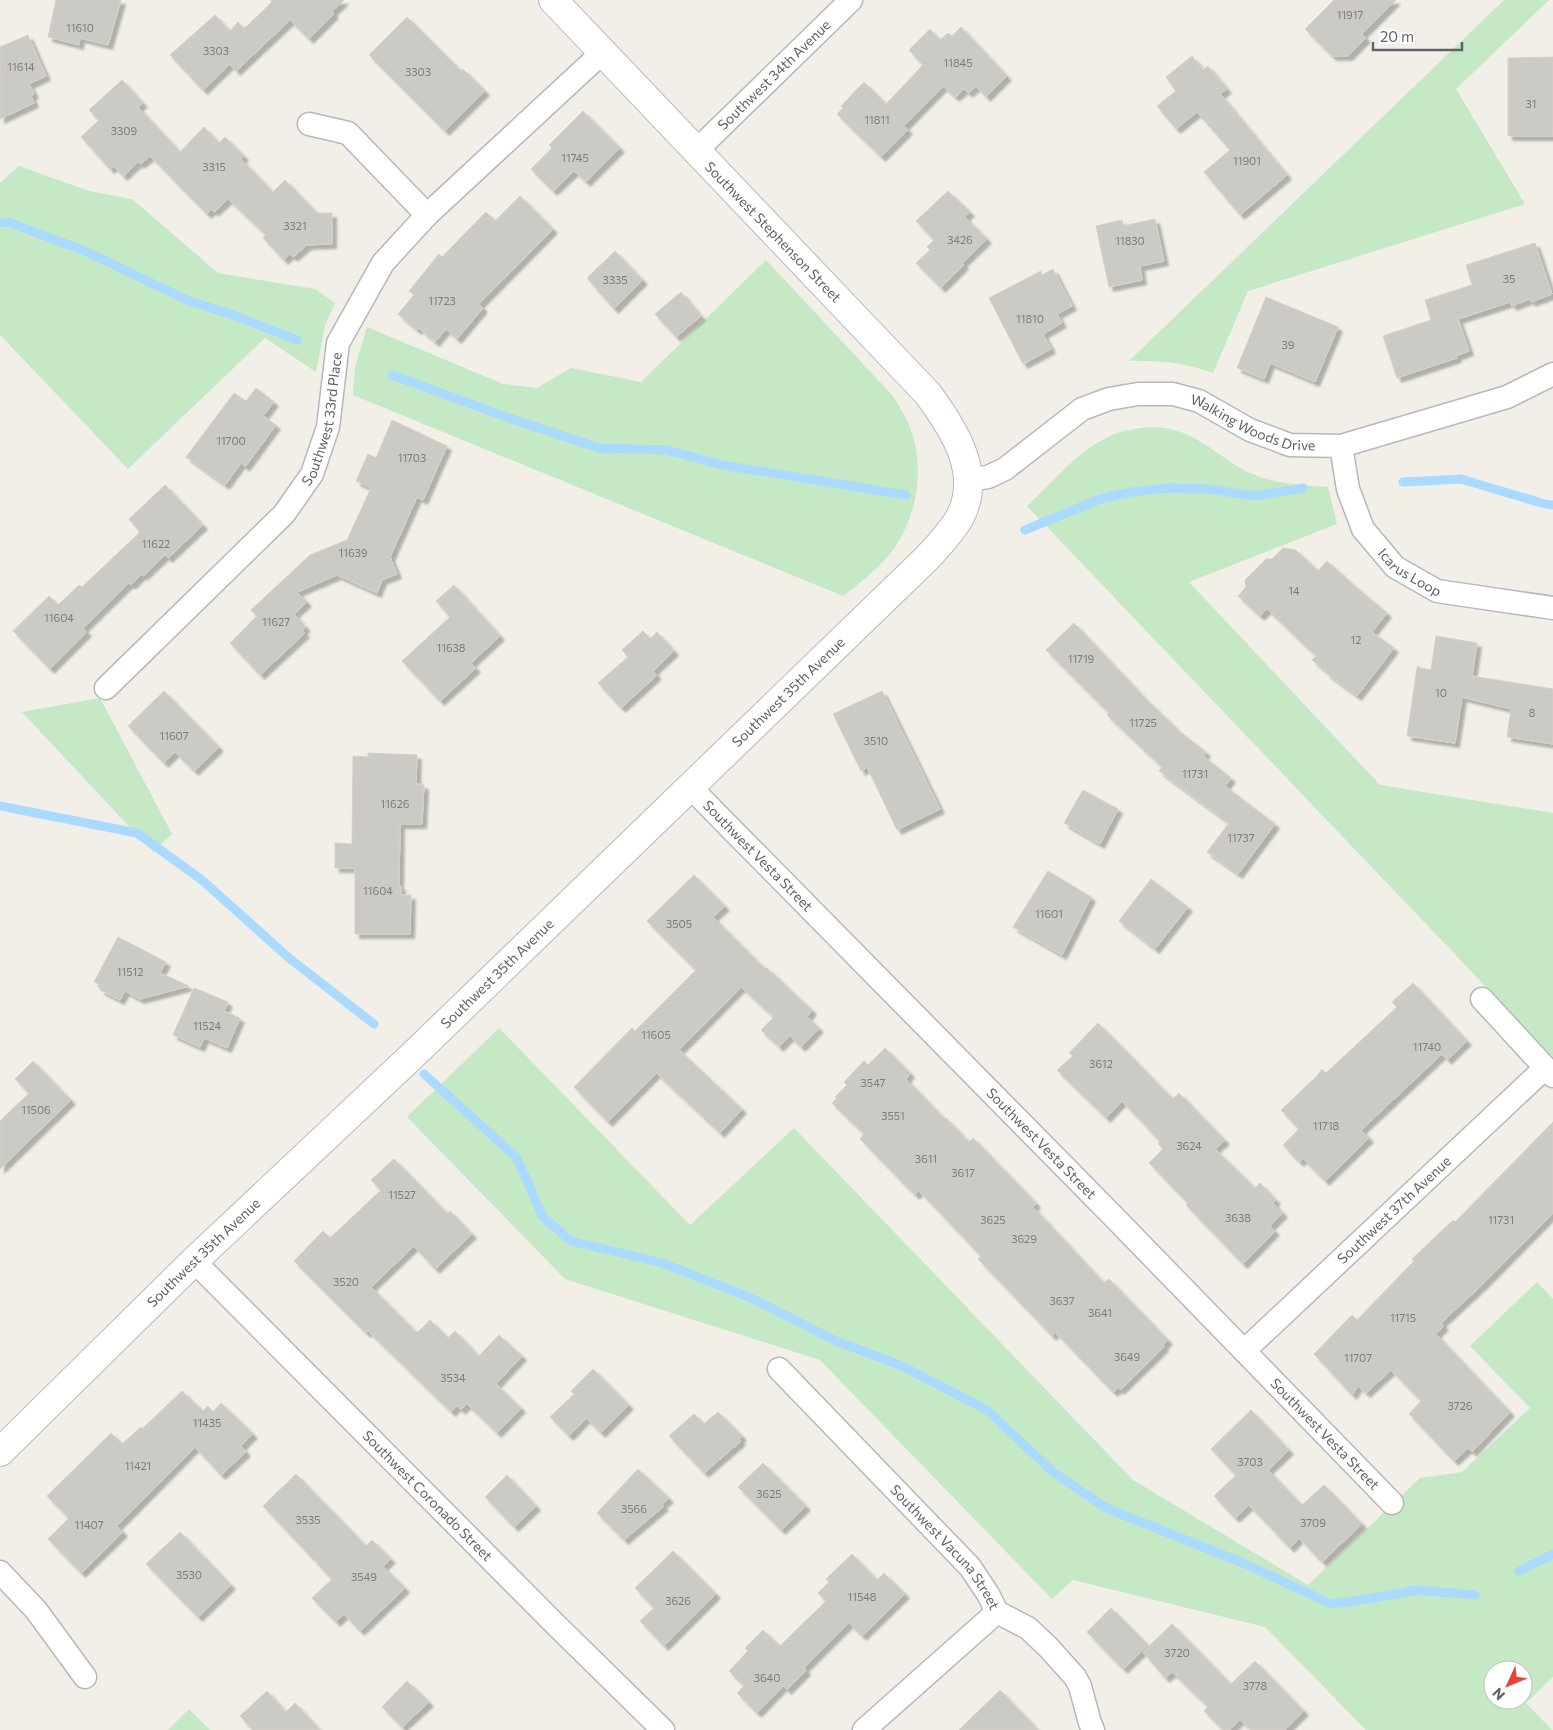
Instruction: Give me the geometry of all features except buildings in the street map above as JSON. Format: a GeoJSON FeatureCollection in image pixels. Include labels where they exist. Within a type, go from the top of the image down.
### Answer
{"type":"FeatureCollection","features":[{"type":"Feature","properties":{"kind":"street","name":"Southwest Stephenson Street"},"geometry":{"type":"LineString","coordinates":[[553,0],[928,394],[947,420],[959,442],[965,459],[968,480]]}},
{"type":"Feature","properties":{"kind":"street","name":"Southwest 34th Avenue"},"geometry":{"type":"LineString","coordinates":[[696,151],[851,0]]}},
{"type":"Feature","properties":{"kind":"street","name":"Southwest 33rd Place"},"geometry":{"type":"LineString","coordinates":[[106,688],[284,514],[312,474],[328,427],[338,343],[383,263],[427,216],[603,52]]}},
{"type":"Feature","properties":{"kind":"street"},"geometry":{"type":"LineString","coordinates":[[309,124],[348,133],[427,216]]}},
{"type":"Feature","properties":{"kind":"street","name":"Walking Woods Drive"},"geometry":{"type":"LineString","coordinates":[[968,480],[988,477],[1005,469],[1082,409],[1109,399],[1138,394],[1173,394],[1200,401],[1250,430],[1290,445],[1341,446],[1507,397],[1553,374]]}},
{"type":"Feature","properties":{"kind":"street","name":"Icarus Loop"},"geometry":{"type":"LineString","coordinates":[[1341,446],[1348,489],[1363,529],[1395,567],[1438,591],[1553,608]]}},
{"type":"Feature","properties":{"kind":"street","name":"Southwest 35th Avenue"},"geometry":{"type":"LineString","coordinates":[[0,1452],[194,1261],[413,1055],[931,554],[950,533],[960,516],[968,495],[968,480]]}},
{"type":"Feature","properties":{"kind":"street","name":"Southwest Vesta Street"},"geometry":{"type":"LineString","coordinates":[[690,786],[1392,1503]]}},
{"type":"Feature","properties":{"kind":"street"},"geometry":{"type":"LineString","coordinates":[[1482,999],[1549,1072]]}},
{"type":"Feature","properties":{"kind":"street","name":"Southwest 37th Avenue"},"geometry":{"type":"LineString","coordinates":[[1244,1351],[1549,1072]]}},
{"type":"Feature","properties":{"kind":"street","name":"Southwest Coronado Street"},"geometry":{"type":"LineString","coordinates":[[194,1261],[663,1730]]}},
{"type":"Feature","properties":{"kind":"street","name":"Southwest Vacuna Street"},"geometry":{"type":"LineString","coordinates":[[779,1368],[970,1567],[988,1594],[997,1612],[1028,1628],[1076,1677],[1093,1730]]}},
{"type":"Feature","properties":{"kind":"street"},"geometry":{"type":"LineString","coordinates":[[0,1572],[36,1610],[85,1677]]}},
{"type":"Feature","properties":{"kind":"street"},"geometry":{"type":"LineString","coordinates":[[864,1730],[997,1612]]}},
{"type":"Feature","properties":{"kind":"green space"},"geometry":{"type":"Polygon","coordinates":[[[1504,0],[1549,0],[1456,89],[1525,204],[1248,291],[1213,373],[1172,363],[1129,361],[1504,0]]]}},
{"type":"Feature","properties":{"kind":"green space"},"geometry":{"type":"Polygon","coordinates":[[[19,166],[89,191],[132,199],[218,273],[315,289],[335,303],[325,326],[316,372],[265,338],[128,469],[0,335],[0,183],[19,166]]]}},
{"type":"Feature","properties":{"kind":"green space"},"geometry":{"type":"Polygon","coordinates":[[[766,260],[893,396],[908,423],[916,448],[918,481],[915,497],[911,513],[898,543],[883,562],[843,596],[353,395],[355,367],[367,327],[503,384],[537,388],[571,368],[641,382],[766,260]]]}},
{"type":"Feature","properties":{"kind":"green space"},"geometry":{"type":"Polygon","coordinates":[[[1154,427],[1172,429],[1184,433],[1239,467],[1258,476],[1287,483],[1328,487],[1337,524],[1189,582],[1380,785],[1553,813],[1553,1057],[1027,506],[1074,460],[1095,444],[1123,431],[1154,427]]]}},
{"type":"Feature","properties":{"kind":"green space"},"geometry":{"type":"Polygon","coordinates":[[[100,698],[172,834],[153,852],[22,712],[100,698]]]}},
{"type":"Feature","properties":{"kind":"green space"},"geometry":{"type":"Polygon","coordinates":[[[499,1028],[690,1225],[794,1128],[1133,1480],[1308,1585],[1420,1478],[1462,1472],[1530,1408],[1470,1346],[1537,1282],[1553,1299],[1553,1677],[1533,1696],[1533,1660],[1483,1660],[1483,1710],[1533,1710],[1552,1730],[1366,1730],[1265,1627],[1073,1580],[1052,1599],[820,1360],[565,1279],[407,1117],[499,1028]]]}},
{"type":"Feature","properties":{"kind":"green space"},"geometry":{"type":"Polygon","coordinates":[[[189,1709],[210,1730],[168,1730],[189,1709]]]}},
{"type":"Feature","properties":{"kind":"waterway"},"geometry":{"type":"LineString","coordinates":[[0,223],[8,222],[85,251],[189,301],[230,314],[297,340]]}},
{"type":"Feature","properties":{"kind":"waterway"},"geometry":{"type":"LineString","coordinates":[[392,375],[515,420],[599,448],[667,450],[722,465],[906,495]]}},
{"type":"Feature","properties":{"kind":"waterway"},"geometry":{"type":"LineString","coordinates":[[1403,482],[1461,479],[1553,505]]}},
{"type":"Feature","properties":{"kind":"waterway"},"geometry":{"type":"LineString","coordinates":[[1025,530],[1100,499],[1131,492],[1169,488],[1208,489],[1255,496],[1303,488]]}},
{"type":"Feature","properties":{"kind":"waterway"},"geometry":{"type":"LineString","coordinates":[[0,806],[137,833],[202,880],[289,958],[374,1024]]}},
{"type":"Feature","properties":{"kind":"waterway"},"geometry":{"type":"LineString","coordinates":[[424,1074],[517,1158],[543,1217],[571,1241],[662,1263],[749,1297],[836,1341],[900,1365],[987,1410],[1053,1472],[1106,1508],[1243,1563],[1331,1604],[1416,1590],[1475,1595]]}},
{"type":"Feature","properties":{"kind":"waterway"},"geometry":{"type":"LineString","coordinates":[[1519,1571],[1553,1554]]}}]}
